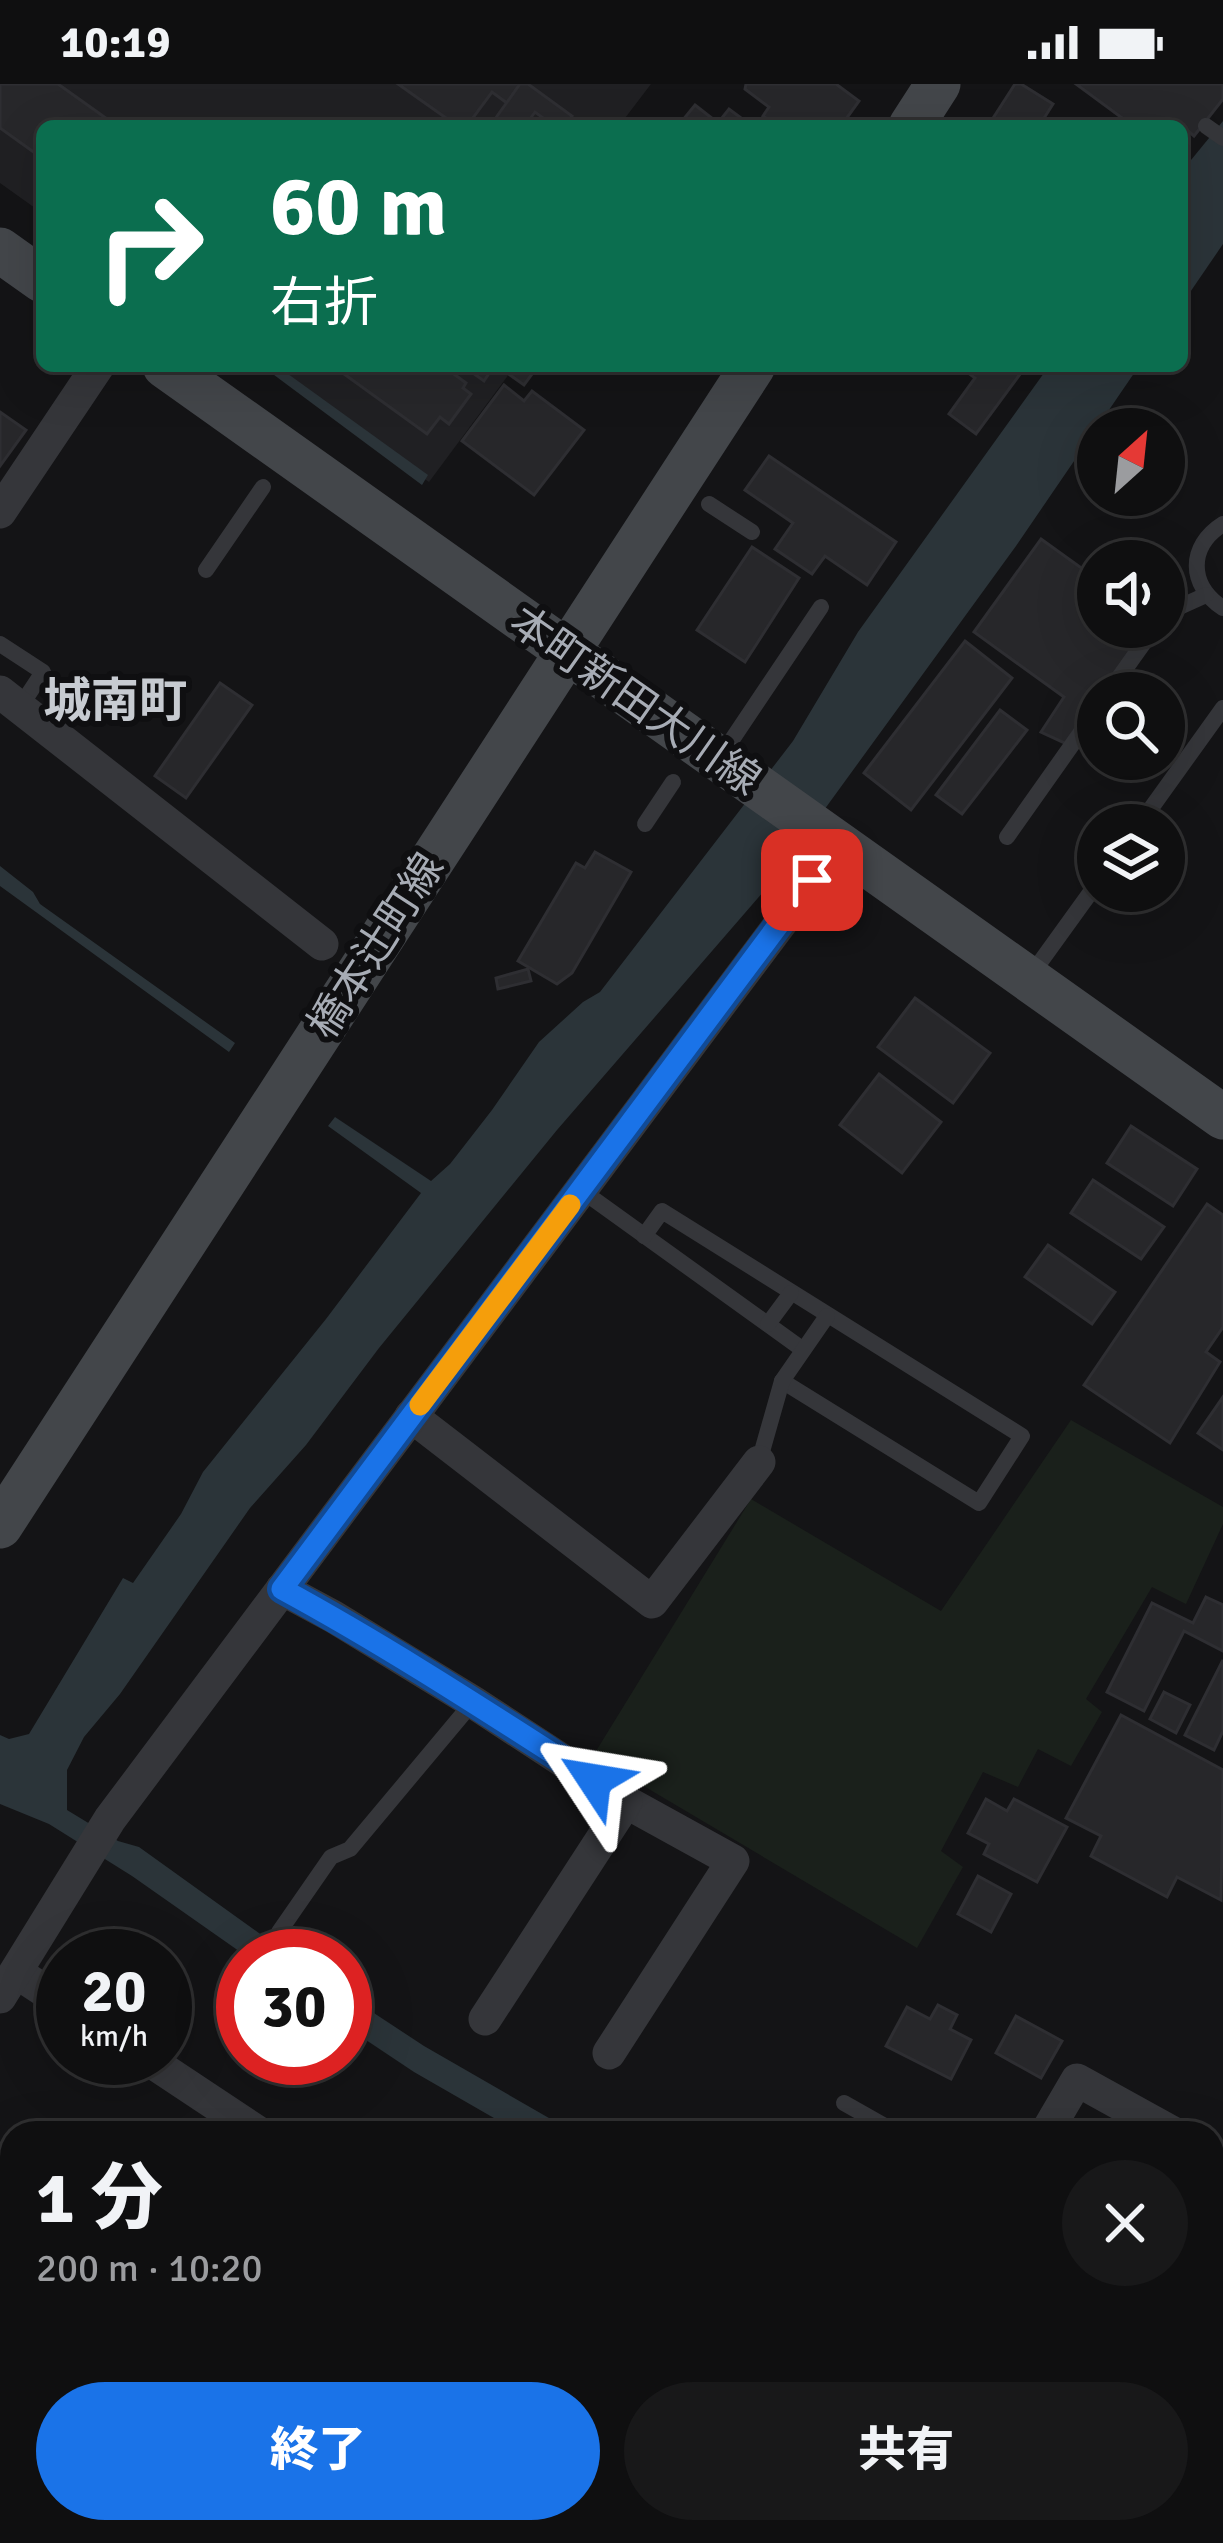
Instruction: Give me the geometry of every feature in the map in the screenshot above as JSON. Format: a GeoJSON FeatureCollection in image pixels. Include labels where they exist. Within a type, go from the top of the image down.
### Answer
{"type":"FeatureCollection","features":[{"type":"Feature","properties":{"kind":"main road"},"geometry":{"type":"LineString","coordinates":[[914,120],[938,84]]}},
{"type":"Feature","properties":{"kind":"main road"},"geometry":{"type":"LineString","coordinates":[[0,250],[36,276]]}},
{"type":"Feature","properties":{"kind":"main road","name":"本町新田大川線"},"geometry":{"type":"LineString","coordinates":[[173,372],[1223,1117]]}},
{"type":"Feature","properties":{"kind":"main road","name":"橋本辻町線"},"geometry":{"type":"LineString","coordinates":[[0,1526],[749,372]]}},
{"type":"Feature","properties":{"kind":"street"},"geometry":{"type":"LineString","coordinates":[[0,512],[94,372]]}},
{"type":"Feature","properties":{"kind":"street"},"geometry":{"type":"LineString","coordinates":[[10,700],[322,944]]}},
{"type":"Feature","properties":{"kind":"street"},"geometry":{"type":"LineString","coordinates":[[8,1984],[110,1820],[812,880]]}},
{"type":"Feature","properties":{"kind":"street"},"geometry":{"type":"LineString","coordinates":[[411,1416],[652,1602],[759,1462]]}},
{"type":"Feature","properties":{"kind":"street"},"geometry":{"type":"LineString","coordinates":[[282,1589],[473,1702],[626,1802],[733,1861],[609,2053]]}},
{"type":"Feature","properties":{"kind":"street"},"geometry":{"type":"LineString","coordinates":[[485,2019],[626,1802]]}},
{"type":"Feature","properties":{"kind":"street"},"geometry":{"type":"LineString","coordinates":[[1053,2121],[1077,2080],[1151,2121]]}},
{"type":"Feature","properties":{"kind":"street"},"geometry":{"type":"LineString","coordinates":[[187,2085],[241,2121]]}},
{"type":"Feature","properties":{"kind":"lane"},"geometry":{"type":"LineString","coordinates":[[206,570],[263,487]]}},
{"type":"Feature","properties":{"kind":"lane"},"geometry":{"type":"LineString","coordinates":[[709,504],[752,532]]}},
{"type":"Feature","properties":{"kind":"lane"},"geometry":{"type":"LineString","coordinates":[[1223,524],[1207,536],[1196,566],[1206,595],[1223,608]]}},
{"type":"Feature","properties":{"kind":"lane"},"geometry":{"type":"LineString","coordinates":[[1185,604],[1206,595]]}},
{"type":"Feature","properties":{"kind":"lane"},"geometry":{"type":"LineString","coordinates":[[732,770],[821,607]]}},
{"type":"Feature","properties":{"kind":"lane"},"geometry":{"type":"LineString","coordinates":[[0,644],[43,672],[10,700]]}},
{"type":"Feature","properties":{"kind":"lane"},"geometry":{"type":"LineString","coordinates":[[1154,804],[1223,708]]}},
{"type":"Feature","properties":{"kind":"lane"},"geometry":{"type":"LineString","coordinates":[[1007,837],[1077,738]]}},
{"type":"Feature","properties":{"kind":"lane"},"geometry":{"type":"LineString","coordinates":[[644,824],[673,782]]}},
{"type":"Feature","properties":{"kind":"lane"},"geometry":{"type":"LineString","coordinates":[[1028,979],[1077,911]]}},
{"type":"Feature","properties":{"kind":"lane"},"geometry":{"type":"LineString","coordinates":[[580,1190],[802,1348]]}},
{"type":"Feature","properties":{"kind":"lane"},"geometry":{"type":"LineString","coordinates":[[644,1236],[662,1211],[1022,1436],[979,1503],[782,1382]]}},
{"type":"Feature","properties":{"kind":"lane"},"geometry":{"type":"LineString","coordinates":[[768,1324],[791,1293]]}},
{"type":"Feature","properties":{"kind":"lane"},"geometry":{"type":"LineString","coordinates":[[759,1462],[782,1382],[827,1316]]}},
{"type":"Feature","properties":{"kind":"lane"},"geometry":{"type":"LineString","coordinates":[[281,1929],[331,1857],[350,1849],[473,1702]]}},
{"type":"Feature","properties":{"kind":"lane"},"geometry":{"type":"LineString","coordinates":[[844,2103],[876,2121]]}},
{"type":"Feature","properties":{"kind":"shaded area"},"geometry":{"type":"Polygon","coordinates":[[[0,84],[651,84],[624,120],[36,120],[36,209],[0,183],[0,84]]]}},
{"type":"Feature","properties":{"kind":"shaded area"},"geometry":{"type":"Polygon","coordinates":[[[1223,121],[1223,244],[1188,295],[1188,164],[1223,121]]]}},
{"type":"Feature","properties":{"kind":"shaded area"},"geometry":{"type":"Polygon","coordinates":[[[270,372],[285,372],[428,475],[422,485],[270,372]]]}},
{"type":"Feature","properties":{"kind":"shaded area"},"geometry":{"type":"Polygon","coordinates":[[[271,372],[511,372],[429,482],[271,372]]]}},
{"type":"Feature","properties":{"kind":"shaded area"},"geometry":{"type":"Polygon","coordinates":[[[1045,372],[1135,372],[1110,408],[1077,408],[1077,457],[771,883],[557,1130],[306,1445],[250,1508],[120,1694],[84,1737],[67,1770],[67,1810],[118,1841],[139,1847],[253,1929],[216,1929],[216,1935],[49,1824],[0,1804],[0,1735],[9,1739],[29,1734],[123,1578],[133,1583],[181,1514],[203,1472],[421,1193],[328,1126],[335,1117],[431,1181],[492,1110],[539,1042],[600,992],[793,741],[858,632],[1045,372]]]}},
{"type":"Feature","properties":{"kind":"shaded area"},"geometry":{"type":"Polygon","coordinates":[[[0,866],[33,892],[40,904],[235,1043],[229,1052],[0,886],[0,866]]]}},
{"type":"Feature","properties":{"kind":"shaded area"},"geometry":{"type":"Polygon","coordinates":[[[1071,1420],[1223,1507],[1223,1524],[1186,1604],[1152,1587],[1086,1699],[1102,1712],[1071,1766],[1038,1749],[1018,1787],[983,1772],[941,1851],[963,1867],[917,1948],[593,1756],[751,1499],[941,1611],[1071,1420]]]}},
{"type":"Feature","properties":{"kind":"shaded area"},"geometry":{"type":"Polygon","coordinates":[[[372,2012],[554,2121],[499,2121],[372,2044],[372,2012]]]}},
{"type":"Feature","properties":{"kind":"building"},"geometry":{"type":"Polygon","coordinates":[[[0,84],[58,84],[109,120],[36,120],[36,154],[0,128],[0,84]]]}},
{"type":"Feature","properties":{"kind":"building"},"geometry":{"type":"Polygon","coordinates":[[[398,84],[520,84],[507,103],[492,92],[471,120],[449,120],[398,84]]]}},
{"type":"Feature","properties":{"kind":"building"},"geometry":{"type":"Polygon","coordinates":[[[520,84],[528,84],[572,116],[546,120],[535,112],[529,120],[494,120],[520,84]]]}},
{"type":"Feature","properties":{"kind":"building"},"geometry":{"type":"Polygon","coordinates":[[[746,84],[836,84],[859,101],[845,120],[769,120],[763,116],[769,107],[745,89],[746,84]]]}},
{"type":"Feature","properties":{"kind":"building"},"geometry":{"type":"Polygon","coordinates":[[[1015,84],[1053,104],[1043,120],[992,120],[1015,84]]]}},
{"type":"Feature","properties":{"kind":"building"},"geometry":{"type":"Polygon","coordinates":[[[1076,84],[1223,84],[1223,99],[1194,136],[1188,131],[1188,120],[1125,120],[1076,84]]]}},
{"type":"Feature","properties":{"kind":"building"},"geometry":{"type":"Polygon","coordinates":[[[695,105],[714,120],[683,120],[695,105]]]}},
{"type":"Feature","properties":{"kind":"building"},"geometry":{"type":"Polygon","coordinates":[[[729,109],[744,120],[720,120],[729,109]]]}},
{"type":"Feature","properties":{"kind":"building"},"geometry":{"type":"Polygon","coordinates":[[[341,372],[451,372],[466,383],[463,388],[471,394],[449,424],[440,417],[427,434],[341,372]]]}},
{"type":"Feature","properties":{"kind":"building"},"geometry":{"type":"Polygon","coordinates":[[[512,372],[534,372],[524,385],[512,372]]]}},
{"type":"Feature","properties":{"kind":"building"},"geometry":{"type":"Polygon","coordinates":[[[967,372],[1022,372],[976,434],[949,414],[975,378],[967,372]]]}},
{"type":"Feature","properties":{"kind":"building"},"geometry":{"type":"Polygon","coordinates":[[[504,385],[524,401],[532,391],[584,430],[534,495],[462,441],[504,385]]]}},
{"type":"Feature","properties":{"kind":"building"},"geometry":{"type":"Polygon","coordinates":[[[0,412],[26,430],[0,466],[0,412]]]}},
{"type":"Feature","properties":{"kind":"building"},"geometry":{"type":"Polygon","coordinates":[[[769,456],[896,542],[867,585],[825,556],[812,574],[775,549],[793,523],[745,490],[769,456]]]}},
{"type":"Feature","properties":{"kind":"building"},"geometry":{"type":"Polygon","coordinates":[[[1041,539],[1077,565],[1077,648],[1132,648],[1115,672],[1077,672],[1077,729],[1067,744],[1041,732],[1064,697],[974,632],[1041,539]]]}},
{"type":"Feature","properties":{"kind":"building"},"geometry":{"type":"Polygon","coordinates":[[[752,547],[799,578],[745,662],[697,630],[752,547]]]}},
{"type":"Feature","properties":{"kind":"building"},"geometry":{"type":"Polygon","coordinates":[[[965,641],[1012,678],[911,810],[864,773],[965,641]]]}},
{"type":"Feature","properties":{"kind":"building"},"geometry":{"type":"Polygon","coordinates":[[[220,683],[252,705],[186,798],[155,776],[220,683]]]}},
{"type":"Feature","properties":{"kind":"building"},"geometry":{"type":"Polygon","coordinates":[[[1000,710],[1027,730],[962,814],[936,795],[1000,710]]]}},
{"type":"Feature","properties":{"kind":"building"},"geometry":{"type":"Polygon","coordinates":[[[595,852],[631,872],[572,973],[557,984],[518,961],[576,863],[585,868],[595,852]]]}},
{"type":"Feature","properties":{"kind":"building"},"geometry":{"type":"Polygon","coordinates":[[[528,969],[531,981],[498,989],[496,978],[528,969]]]}},
{"type":"Feature","properties":{"kind":"building"},"geometry":{"type":"Polygon","coordinates":[[[915,998],[990,1053],[953,1103],[878,1047],[915,998]]]}},
{"type":"Feature","properties":{"kind":"building"},"geometry":{"type":"Polygon","coordinates":[[[879,1074],[941,1122],[902,1173],[840,1125],[879,1074]]]}},
{"type":"Feature","properties":{"kind":"building"},"geometry":{"type":"Polygon","coordinates":[[[1131,1126],[1197,1169],[1173,1206],[1107,1163],[1131,1126]]]}},
{"type":"Feature","properties":{"kind":"building"},"geometry":{"type":"Polygon","coordinates":[[[1093,1180],[1164,1227],[1141,1259],[1071,1213],[1093,1180]]]}},
{"type":"Feature","properties":{"kind":"building"},"geometry":{"type":"Polygon","coordinates":[[[1207,1204],[1223,1215],[1223,1327],[1206,1352],[1220,1362],[1170,1443],[1084,1385],[1207,1204]]]}},
{"type":"Feature","properties":{"kind":"building"},"geometry":{"type":"Polygon","coordinates":[[[1048,1245],[1115,1292],[1092,1324],[1025,1277],[1048,1245]]]}},
{"type":"Feature","properties":{"kind":"building"},"geometry":{"type":"Polygon","coordinates":[[[1223,1397],[1223,1450],[1198,1433],[1223,1397]]]}},
{"type":"Feature","properties":{"kind":"building"},"geometry":{"type":"Polygon","coordinates":[[[1206,1597],[1223,1605],[1223,1651],[1184,1631],[1144,1711],[1107,1692],[1152,1603],[1193,1623],[1206,1597]]]}},
{"type":"Feature","properties":{"kind":"building"},"geometry":{"type":"Polygon","coordinates":[[[1223,1660],[1223,1731],[1214,1750],[1185,1735],[1223,1660]]]}},
{"type":"Feature","properties":{"kind":"building"},"geometry":{"type":"Polygon","coordinates":[[[1164,1692],[1190,1705],[1176,1733],[1150,1719],[1164,1692]]]}},
{"type":"Feature","properties":{"kind":"building"},"geometry":{"type":"Polygon","coordinates":[[[1121,1715],[1223,1770],[1221,1900],[1177,1877],[1167,1897],[1091,1856],[1101,1836],[1066,1818],[1121,1715]]]}},
{"type":"Feature","properties":{"kind":"building"},"geometry":{"type":"Polygon","coordinates":[[[986,1799],[1007,1811],[1014,1799],[1067,1827],[1037,1882],[984,1854],[989,1844],[968,1833],[986,1799]]]}},
{"type":"Feature","properties":{"kind":"building"},"geometry":{"type":"Polygon","coordinates":[[[978,1876],[1011,1894],[991,1932],[958,1914],[978,1876]]]}},
{"type":"Feature","properties":{"kind":"building"},"geometry":{"type":"Polygon","coordinates":[[[938,2005],[957,2015],[950,2029],[971,2040],[951,2079],[886,2046],[907,2007],[930,2019],[938,2005]]]}},
{"type":"Feature","properties":{"kind":"building"},"geometry":{"type":"Polygon","coordinates":[[[1016,2016],[1062,2041],[1041,2078],[996,2053],[1016,2016]]]}},
{"type":"Feature","properties":{"kind":"slow traffic"},"geometry":{"type":"LineString","coordinates":[[420,1405],[570,1205]]}},
{"type":"Feature","properties":{"kind":"district","name":"城南町"},"geometry":{"type":"Point","coordinates":[115,701]}},
{"type":"Feature","properties":{"kind":"route"},"geometry":{"type":"LineString","coordinates":[[594,1780],[282,1589],[812,880]]}}]}
